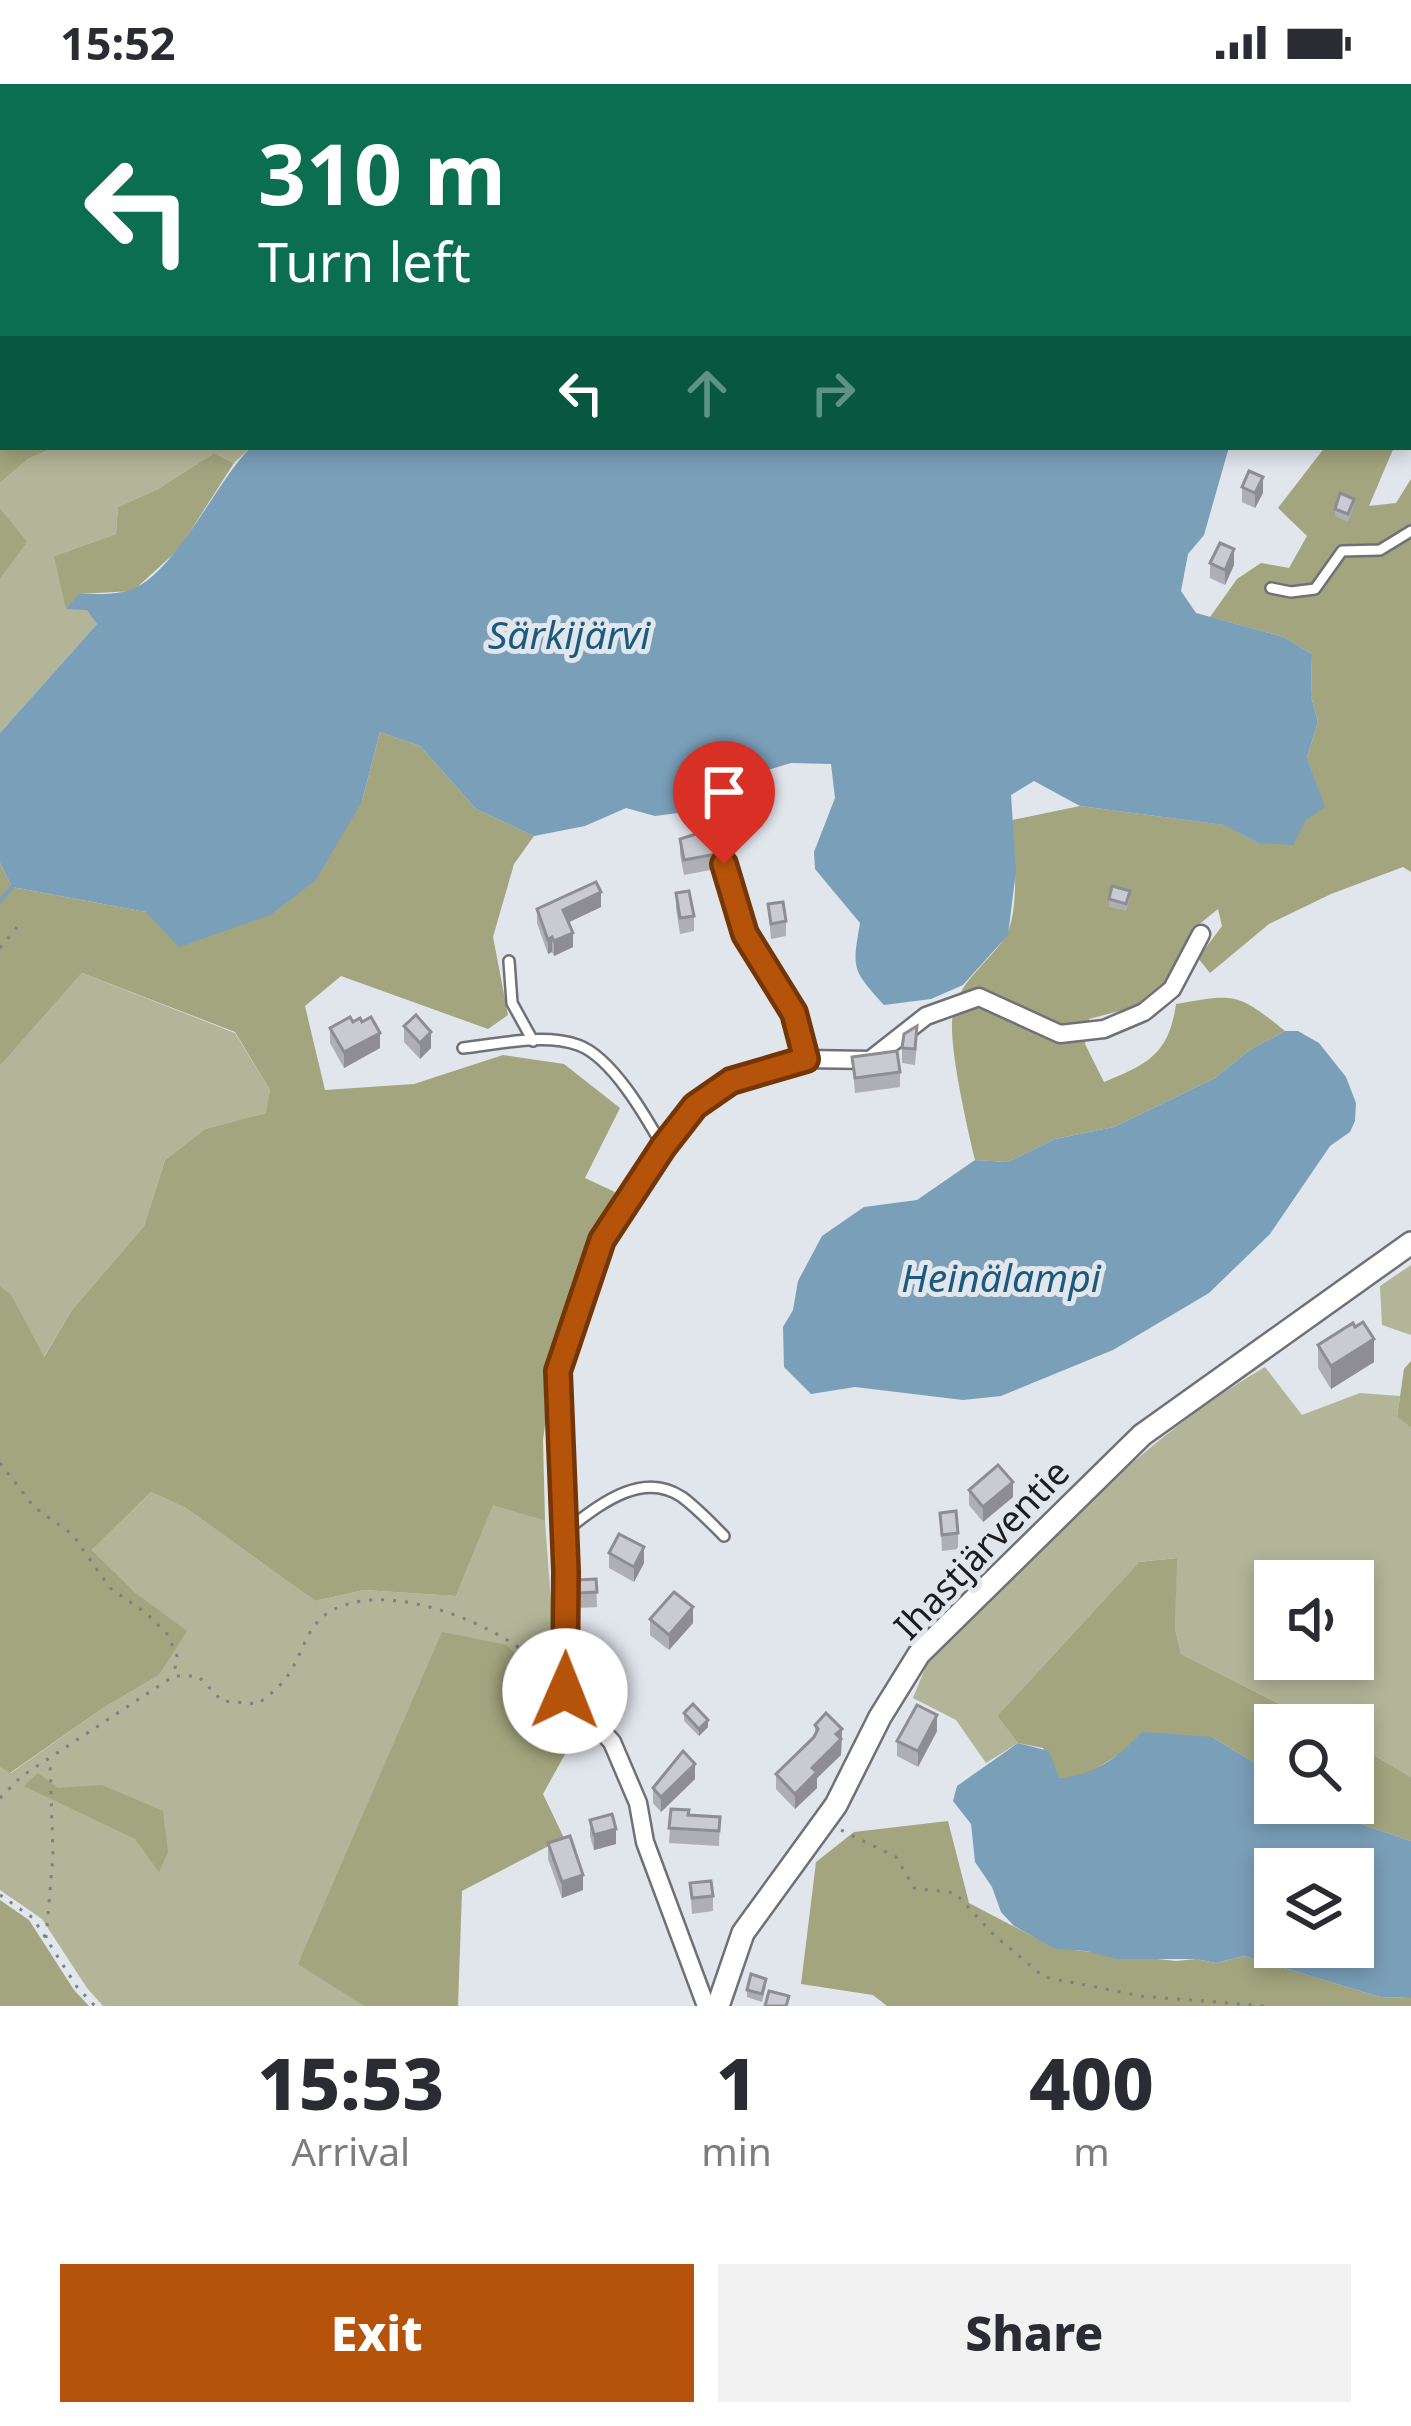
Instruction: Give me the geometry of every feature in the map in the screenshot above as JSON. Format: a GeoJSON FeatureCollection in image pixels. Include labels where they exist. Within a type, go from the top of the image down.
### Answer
{"type":"FeatureCollection","features":[{"type":"Feature","properties":{"kind":"street"},"geometry":{"type":"LineString","coordinates":[[706,2006],[645,1842],[638,1803],[612,1742],[565,1691],[558,1371],[602,1240],[695,1106],[731,1081],[806,1059],[870,1060],[926,1016],[979,997],[1060,1034],[1104,1029],[1144,1012],[1172,989],[1201,934]]}},
{"type":"Feature","properties":{"kind":"street","name":"Ihastjärventie"},"geometry":{"type":"LineString","coordinates":[[718,2006],[743,1933],[824,1822],[919,1654],[1142,1436],[1411,1243]]}},
{"type":"Feature","properties":{"kind":"lane"},"geometry":{"type":"LineString","coordinates":[[1271,588],[1315,589],[1342,551],[1380,550],[1411,530]]}},
{"type":"Feature","properties":{"kind":"lane"},"geometry":{"type":"LineString","coordinates":[[724,864],[745,934],[794,1013],[806,1059]]}},
{"type":"Feature","properties":{"kind":"lane"},"geometry":{"type":"LineString","coordinates":[[509,961],[512,1004],[533,1041]]}},
{"type":"Feature","properties":{"kind":"lane"},"geometry":{"type":"LineString","coordinates":[[464,1048],[533,1041],[578,1045],[602,1060],[646,1115],[663,1147]]}},
{"type":"Feature","properties":{"kind":"lane"},"geometry":{"type":"LineString","coordinates":[[565,1531],[613,1494],[656,1488],[679,1495],[724,1536]]}},
{"type":"Feature","properties":{"kind":"path"},"geometry":{"type":"LineString","coordinates":[[0,948],[22,922]]}},
{"type":"Feature","properties":{"kind":"path"},"geometry":{"type":"LineString","coordinates":[[0,1463],[34,1507],[72,1534],[110,1588],[168,1635],[177,1656],[173,1676]]}},
{"type":"Feature","properties":{"kind":"path"},"geometry":{"type":"LineString","coordinates":[[0,1798],[22,1775],[173,1676],[198,1676],[222,1701],[258,1704],[287,1678],[305,1640],[328,1611],[360,1602],[388,1600],[447,1612],[516,1645],[565,1691]]}},
{"type":"Feature","properties":{"kind":"path"},"geometry":{"type":"LineString","coordinates":[[46,1938],[53,1855],[50,1758]]}},
{"type":"Feature","properties":{"kind":"path"},"geometry":{"type":"LineString","coordinates":[[824,1822],[896,1857],[914,1888],[955,1893],[994,1935],[1044,1977],[1141,1996],[1265,2006]]}},
{"type":"Feature","properties":{"kind":"path"},"geometry":{"type":"LineString","coordinates":[[0,1895],[33,1918],[77,1987],[95,2006]]}},
{"type":"Feature","properties":{"kind":"green space"},"geometry":{"type":"Polygon","coordinates":[[[0,450],[48,450],[28,459],[0,483],[0,450]]]}},
{"type":"Feature","properties":{"kind":"green space"},"geometry":{"type":"Polygon","coordinates":[[[48,450],[248,450],[234,463],[214,453],[158,489],[118,507],[116,534],[54,556],[97,624],[0,733],[0,579],[26,542],[0,508],[0,483],[28,459],[48,450]]]}},
{"type":"Feature","properties":{"kind":"green space"},"geometry":{"type":"Polygon","coordinates":[[[1323,450],[1393,450],[1369,506],[1396,503],[1411,479],[1411,872],[1403,867],[1269,924],[1210,973],[1198,958],[1222,926],[1218,909],[1192,930],[1165,988],[1131,1008],[1089,1019],[1085,1044],[1104,1082],[1154,1055],[1168,1035],[1176,1004],[1235,999],[1285,1031],[1251,1049],[1215,1078],[1114,1127],[1055,1139],[1008,1162],[975,1160],[955,1064],[953,1014],[967,983],[1009,928],[1015,881],[1012,820],[1080,806],[1225,825],[1258,843],[1324,807],[1307,757],[1318,722],[1311,696],[1312,654],[1284,637],[1210,617],[1237,579],[1261,563],[1289,568],[1307,536],[1278,508],[1323,450]]]}},
{"type":"Feature","properties":{"kind":"green space"},"geometry":{"type":"Polygon","coordinates":[[[214,453],[234,463],[179,549],[133,591],[80,594],[66,609],[54,556],[116,534],[118,507],[158,489],[214,453]]]}},
{"type":"Feature","properties":{"kind":"green space"},"geometry":{"type":"Polygon","coordinates":[[[0,508],[27,542],[0,579],[0,508]]]}},
{"type":"Feature","properties":{"kind":"green space"},"geometry":{"type":"Polygon","coordinates":[[[380,732],[420,746],[476,809],[534,836],[514,864],[493,937],[508,1015],[488,1029],[341,976],[305,1006],[325,1090],[414,1084],[503,1055],[564,1064],[620,1108],[585,1178],[615,1192],[558,1331],[543,1440],[545,1521],[493,1505],[456,1596],[364,1590],[315,1601],[186,1508],[151,1492],[92,1550],[136,1593],[187,1631],[159,1675],[10,1773],[0,1767],[0,1286],[11,1294],[44,1357],[72,1310],[144,1226],[165,1160],[205,1129],[266,1113],[270,1090],[235,1032],[82,973],[0,1066],[0,863],[12,887],[146,912],[362,801],[380,732]]]}},
{"type":"Feature","properties":{"kind":"green space"},"geometry":{"type":"Polygon","coordinates":[[[82,973],[235,1033],[270,1090],[267,1113],[205,1129],[165,1160],[144,1226],[72,1310],[43,1358],[11,1294],[0,1286],[0,1066],[82,973]]]}},
{"type":"Feature","properties":{"kind":"green space"},"geometry":{"type":"Polygon","coordinates":[[[1411,1265],[1411,1335],[1382,1325],[1380,1286],[1411,1265]]]}},
{"type":"Feature","properties":{"kind":"green space"},"geometry":{"type":"Polygon","coordinates":[[[1411,1361],[1411,1428],[1397,1417],[1404,1369],[1411,1361]]]}},
{"type":"Feature","properties":{"kind":"green space"},"geometry":{"type":"Polygon","coordinates":[[[1265,1367],[1302,1415],[1360,1393],[1400,1396],[1397,1417],[1411,1428],[1411,1777],[1374,1755],[1374,1704],[1280,1704],[1181,1654],[1175,1628],[1176,1558],[1139,1562],[997,1716],[1018,1743],[986,1763],[956,1720],[913,1698],[928,1661],[1087,1503],[1173,1430],[1265,1367]]]}},
{"type":"Feature","properties":{"kind":"green space"},"geometry":{"type":"Polygon","coordinates":[[[151,1492],[186,1508],[315,1601],[364,1590],[456,1596],[493,1504],[545,1521],[558,1695],[507,1645],[299,1963],[364,2006],[103,2006],[42,1919],[0,1890],[0,1767],[11,1773],[159,1675],[186,1631],[136,1593],[92,1550],[151,1492]]]}},
{"type":"Feature","properties":{"kind":"green space"},"geometry":{"type":"Polygon","coordinates":[[[1177,1558],[1175,1628],[1181,1654],[1280,1704],[1254,1704],[1254,1762],[1212,1737],[1124,1751],[1083,1777],[1058,1778],[1043,1748],[1018,1743],[997,1716],[1139,1562],[1177,1558]]]}},
{"type":"Feature","properties":{"kind":"green space"},"geometry":{"type":"Polygon","coordinates":[[[442,1632],[507,1645],[584,1720],[543,1794],[564,1838],[462,1891],[458,2006],[364,2006],[298,1964],[442,1632]]]}},
{"type":"Feature","properties":{"kind":"green space"},"geometry":{"type":"Polygon","coordinates":[[[1374,1755],[1411,1777],[1411,1841],[1361,1824],[1374,1824],[1374,1755]]]}},
{"type":"Feature","properties":{"kind":"green space"},"geometry":{"type":"Polygon","coordinates":[[[38,1773],[58,1788],[102,1785],[163,1811],[168,1852],[159,1872],[135,1839],[24,1786],[38,1773]]]}},
{"type":"Feature","properties":{"kind":"green space"},"geometry":{"type":"Polygon","coordinates":[[[948,1821],[969,1903],[1055,1948],[1216,1963],[1244,1956],[1254,1959],[1254,1968],[1284,1968],[1380,1997],[1411,1998],[1411,2006],[887,2006],[873,1995],[801,1984],[816,1862],[854,1832],[948,1821]]]}},
{"type":"Feature","properties":{"kind":"green space"},"geometry":{"type":"Polygon","coordinates":[[[0,1900],[29,1920],[89,2006],[0,2006],[0,1900]]]}},
{"type":"Feature","properties":{"kind":"water","name":"Särkijärvi"},"geometry":{"type":"Polygon","coordinates":[[[248,450],[1228,450],[1204,535],[1188,554],[1181,591],[1196,613],[1284,637],[1312,654],[1311,696],[1318,722],[1307,757],[1325,807],[1306,820],[1293,845],[1258,843],[1224,825],[1080,806],[1034,781],[1011,795],[1016,871],[1008,935],[963,985],[931,999],[884,1005],[857,968],[860,923],[815,869],[814,852],[835,798],[831,764],[791,763],[732,781],[701,810],[655,816],[626,808],[585,826],[534,836],[476,809],[420,746],[380,732],[362,801],[316,880],[270,915],[179,947],[146,912],[12,887],[0,863],[0,733],[97,624],[87,610],[66,609],[79,594],[127,591],[144,583],[177,549],[248,450]]]}},
{"type":"Feature","properties":{"kind":"water","name":"Heinälampi"},"geometry":{"type":"Polygon","coordinates":[[[1285,1031],[1298,1031],[1319,1043],[1346,1077],[1356,1103],[1355,1121],[1350,1132],[1330,1146],[1270,1234],[1209,1293],[1113,1350],[1001,1396],[963,1400],[855,1387],[811,1394],[784,1367],[783,1327],[793,1310],[798,1281],[822,1236],[864,1207],[917,1200],[975,1160],[1008,1162],[1055,1139],[1114,1127],[1215,1078],[1251,1049],[1285,1031]]]}},
{"type":"Feature","properties":{"kind":"water"},"geometry":{"type":"Polygon","coordinates":[[[1142,1732],[1212,1737],[1254,1762],[1254,1824],[1361,1824],[1411,1841],[1411,1998],[1380,1997],[1284,1968],[1374,1968],[1374,1848],[1254,1848],[1254,1959],[1244,1956],[1216,1963],[1117,1959],[1055,1949],[1014,1926],[1001,1912],[975,1862],[971,1824],[953,1801],[957,1786],[1018,1743],[1049,1751],[1059,1778],[1094,1769],[1142,1732]]]}},
{"type":"Feature","properties":{"kind":"building"},"geometry":{"type":"Polygon","coordinates":[[[1249,471],[1263,477],[1255,493],[1242,487],[1249,471]]]}},
{"type":"Feature","properties":{"kind":"building"},"geometry":{"type":"Polygon","coordinates":[[[1340,493],[1354,499],[1348,514],[1335,509],[1340,493]]]}},
{"type":"Feature","properties":{"kind":"building"},"geometry":{"type":"Polygon","coordinates":[[[1220,543],[1234,549],[1225,570],[1210,563],[1220,543]]]}},
{"type":"Feature","properties":{"kind":"building"},"geometry":{"type":"Polygon","coordinates":[[[715,828],[716,854],[684,860],[680,839],[715,828]]]}},
{"type":"Feature","properties":{"kind":"building"},"geometry":{"type":"Polygon","coordinates":[[[596,882],[601,892],[563,910],[573,933],[548,940],[537,909],[596,882]]]}},
{"type":"Feature","properties":{"kind":"building"},"geometry":{"type":"Polygon","coordinates":[[[1112,886],[1130,891],[1126,904],[1109,899],[1112,886]]]}},
{"type":"Feature","properties":{"kind":"building"},"geometry":{"type":"Polygon","coordinates":[[[689,891],[694,916],[680,918],[676,893],[689,891]]]}},
{"type":"Feature","properties":{"kind":"building"},"geometry":{"type":"Polygon","coordinates":[[[783,902],[786,921],[771,924],[768,904],[783,902]]]}},
{"type":"Feature","properties":{"kind":"building"},"geometry":{"type":"Polygon","coordinates":[[[416,1015],[431,1032],[420,1043],[404,1026],[416,1015]]]}},
{"type":"Feature","properties":{"kind":"building"},"geometry":{"type":"Polygon","coordinates":[[[350,1017],[362,1022],[371,1017],[380,1033],[344,1052],[330,1028],[350,1017]]]}},
{"type":"Feature","properties":{"kind":"building"},"geometry":{"type":"Polygon","coordinates":[[[917,1026],[915,1049],[902,1048],[904,1034],[917,1026]]]}},
{"type":"Feature","properties":{"kind":"building"},"geometry":{"type":"Polygon","coordinates":[[[897,1051],[900,1072],[855,1078],[852,1057],[897,1051]]]}},
{"type":"Feature","properties":{"kind":"building"},"geometry":{"type":"Polygon","coordinates":[[[1363,1322],[1374,1339],[1331,1366],[1318,1345],[1353,1323],[1355,1327],[1363,1322]]]}},
{"type":"Feature","properties":{"kind":"building"},"geometry":{"type":"Polygon","coordinates":[[[998,1465],[1013,1482],[983,1507],[969,1490],[998,1465]]]}},
{"type":"Feature","properties":{"kind":"building"},"geometry":{"type":"Polygon","coordinates":[[[956,1511],[958,1533],[942,1535],[940,1513],[956,1511]]]}},
{"type":"Feature","properties":{"kind":"building"},"geometry":{"type":"Polygon","coordinates":[[[619,1534],[644,1547],[634,1567],[609,1553],[619,1534]]]}},
{"type":"Feature","properties":{"kind":"building"},"geometry":{"type":"Polygon","coordinates":[[[596,1579],[597,1592],[578,1593],[578,1580],[596,1579]]]}},
{"type":"Feature","properties":{"kind":"building"},"geometry":{"type":"Polygon","coordinates":[[[674,1592],[693,1607],[669,1635],[650,1619],[674,1592]]]}},
{"type":"Feature","properties":{"kind":"building"},"geometry":{"type":"Polygon","coordinates":[[[693,1704],[708,1720],[699,1729],[684,1713],[693,1704]]]}},
{"type":"Feature","properties":{"kind":"building"},"geometry":{"type":"Polygon","coordinates":[[[917,1705],[937,1715],[918,1751],[897,1741],[917,1705]]]}},
{"type":"Feature","properties":{"kind":"building"},"geometry":{"type":"Polygon","coordinates":[[[826,1713],[842,1729],[836,1734],[841,1739],[812,1768],[817,1772],[795,1794],[776,1774],[814,1737],[815,1725],[826,1713]]]}},
{"type":"Feature","properties":{"kind":"building"},"geometry":{"type":"Polygon","coordinates":[[[683,1751],[695,1764],[661,1797],[653,1788],[683,1751]]]}},
{"type":"Feature","properties":{"kind":"building"},"geometry":{"type":"Polygon","coordinates":[[[671,1809],[720,1817],[719,1831],[669,1828],[671,1809]]]}},
{"type":"Feature","properties":{"kind":"building"},"geometry":{"type":"Polygon","coordinates":[[[612,1814],[616,1829],[594,1835],[590,1820],[612,1814]]]}},
{"type":"Feature","properties":{"kind":"building"},"geometry":{"type":"Polygon","coordinates":[[[570,1836],[583,1875],[562,1882],[548,1843],[570,1836]]]}},
{"type":"Feature","properties":{"kind":"building"},"geometry":{"type":"Polygon","coordinates":[[[711,1881],[713,1896],[692,1898],[690,1883],[711,1881]]]}},
{"type":"Feature","properties":{"kind":"building"},"geometry":{"type":"Polygon","coordinates":[[[751,1974],[766,1979],[762,1994],[747,1990],[751,1974]]]}},
{"type":"Feature","properties":{"kind":"building"},"geometry":{"type":"Polygon","coordinates":[[[769,1991],[789,1996],[786,2006],[765,2006],[769,1991]]]}},
{"type":"Feature","properties":{"kind":"waterway"},"geometry":{"type":"LineString","coordinates":[[0,901],[12,887]]}},
{"type":"Feature","properties":{"kind":"route"},"geometry":{"type":"LineString","coordinates":[[565,1691],[566,1571],[558,1371],[602,1240],[695,1106],[731,1081],[806,1059],[794,1013],[745,934],[724,864]]}}]}
